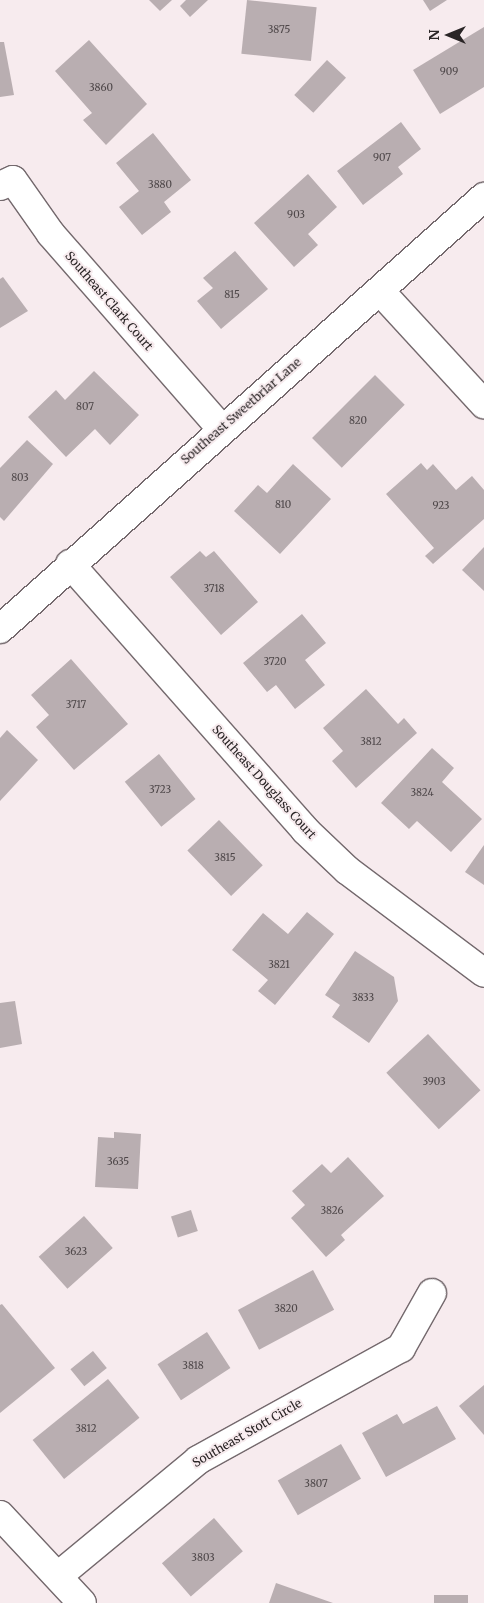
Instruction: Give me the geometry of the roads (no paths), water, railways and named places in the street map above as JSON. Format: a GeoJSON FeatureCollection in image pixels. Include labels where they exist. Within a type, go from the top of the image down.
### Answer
{"type":"FeatureCollection","features":[{"type":"Feature","properties":{"kind":"street","name":"Southeast Clark Court"},"geometry":{"type":"LineString","coordinates":[[0,186],[13,180],[50,234],[221,428]]}},
{"type":"Feature","properties":{"kind":"street","name":"Southeast Sweetbriar Lane"},"geometry":{"type":"LineString","coordinates":[[0,629],[221,428],[380,291],[484,197]]}},
{"type":"Feature","properties":{"kind":"street"},"geometry":{"type":"LineString","coordinates":[[380,291],[484,404]]}},
{"type":"Feature","properties":{"kind":"street","name":"Southeast Douglass Court"},"geometry":{"type":"LineString","coordinates":[[70,564],[305,830],[347,870],[484,973]]}},
{"type":"Feature","properties":{"kind":"street","name":"Southeast Stott Circle"},"geometry":{"type":"LineString","coordinates":[[58,1576],[198,1460],[401,1348],[432,1293]]}},
{"type":"Feature","properties":{"kind":"street"},"geometry":{"type":"LineString","coordinates":[[0,1515],[82,1603]]}}]}
